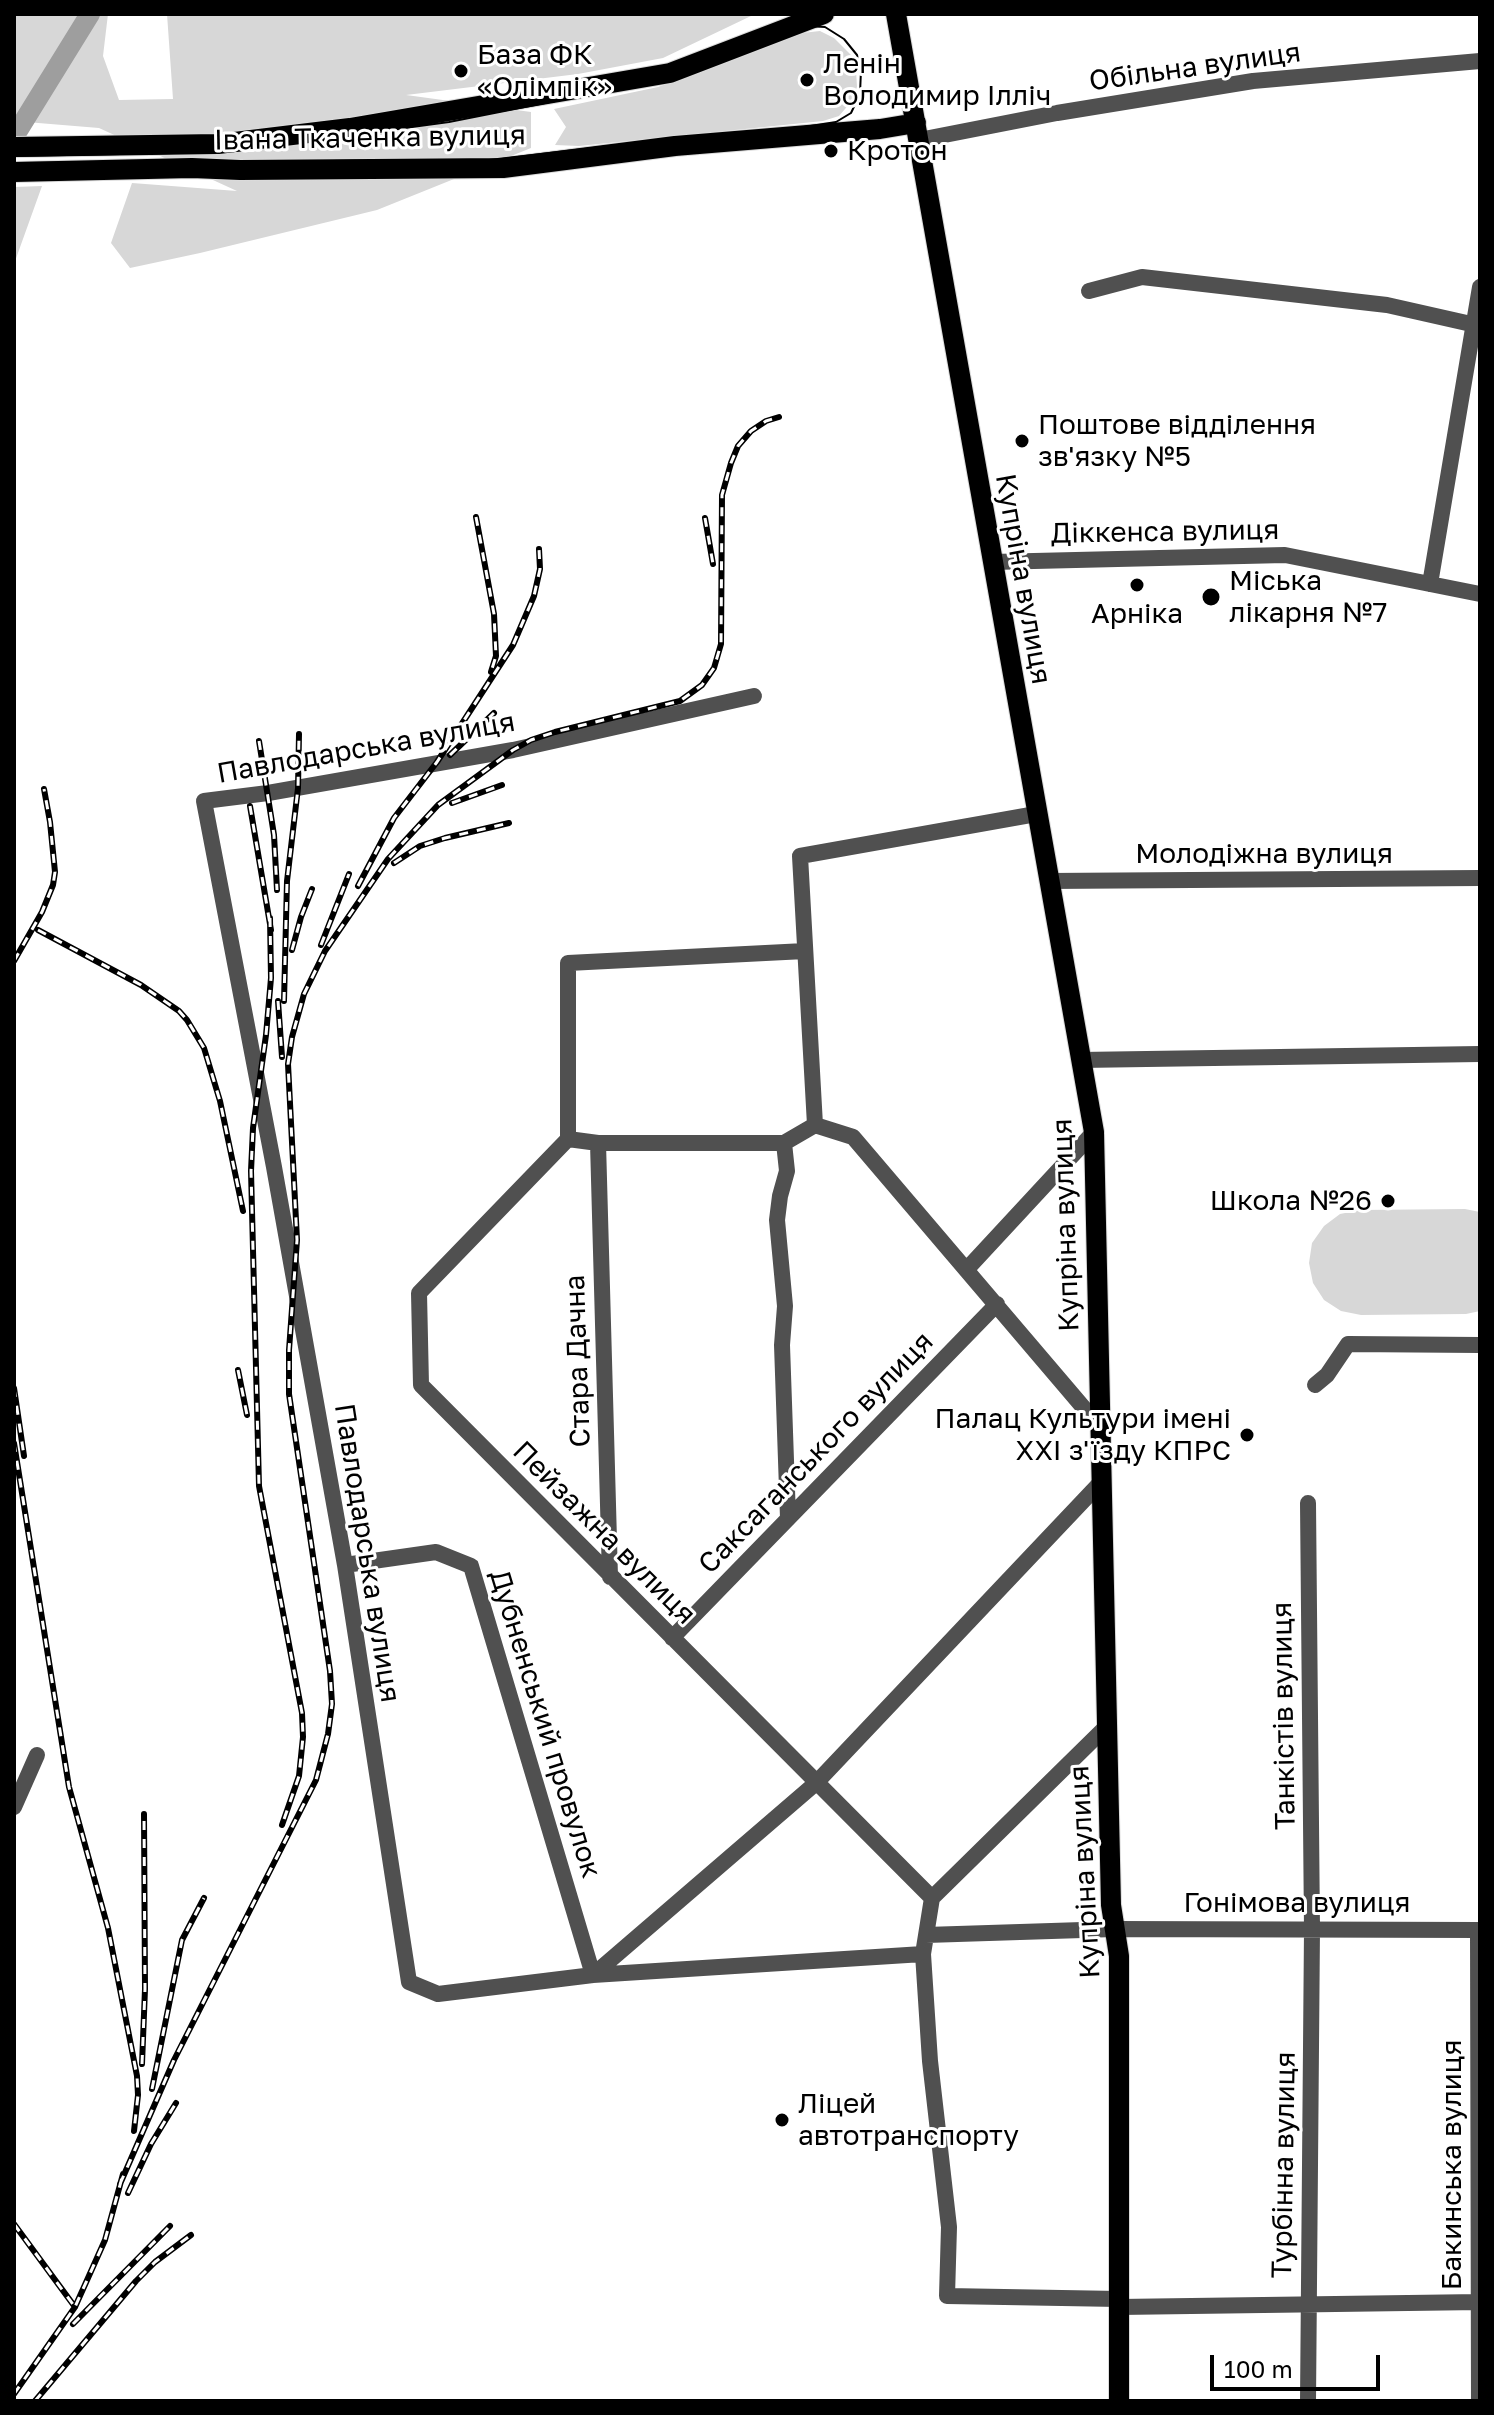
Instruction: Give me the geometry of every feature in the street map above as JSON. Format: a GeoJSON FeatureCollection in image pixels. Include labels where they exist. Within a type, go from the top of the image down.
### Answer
{"type":"FeatureCollection","features":[{"type":"Feature","properties":{"kind":"main road","name":"Івана Ткаченка вулиця"},"geometry":{"type":"LineString","coordinates":[[14,147],[218,144],[365,126],[670,73],[824,14]]}},
{"type":"Feature","properties":{"kind":"main road","name":"Купріна вулиця"},"geometry":{"type":"LineString","coordinates":[[896,14],[1094,1132],[1111,1905],[1119,1956],[1119,2401]]}},
{"type":"Feature","properties":{"kind":"main road","name":"Івана Ткаченка вулиця"},"geometry":{"type":"LineString","coordinates":[[14,172],[192,168],[503,168],[675,146],[880,129],[917,132]]}},
{"type":"Feature","properties":{"kind":"street","name":"Обільна вулиця"},"geometry":{"type":"LineString","coordinates":[[917,132],[1253,81],[1480,61]]}},
{"type":"Feature","properties":{"kind":"street"},"geometry":{"type":"LineString","coordinates":[[1089,291],[1142,277],[1387,305],[1477,326]]}},
{"type":"Feature","properties":{"kind":"street"},"geometry":{"type":"LineString","coordinates":[[1430,584],[1477,326],[1480,287]]}},
{"type":"Feature","properties":{"kind":"street","name":"Діккенса вулиця"},"geometry":{"type":"LineString","coordinates":[[992,562],[1285,555],[1480,594]]}},
{"type":"Feature","properties":{"kind":"street","name":"Павлодарська вулиця"},"geometry":{"type":"LineString","coordinates":[[593,1975],[438,1994],[409,1982],[345,1565],[204,801],[268,793],[513,750],[754,696]]}},
{"type":"Feature","properties":{"kind":"street"},"geometry":{"type":"LineString","coordinates":[[815,1125],[800,856],[1036,814]]}},
{"type":"Feature","properties":{"kind":"street","name":"Молодіжна вулиця"},"geometry":{"type":"LineString","coordinates":[[1048,881],[1480,878]]}},
{"type":"Feature","properties":{"kind":"street"},"geometry":{"type":"LineString","coordinates":[[805,951],[568,963],[568,1139],[598,1143],[784,1143],[815,1125],[853,1137],[1100,1427]]}},
{"type":"Feature","properties":{"kind":"street"},"geometry":{"type":"LineString","coordinates":[[1080,1060],[1480,1054]]}},
{"type":"Feature","properties":{"kind":"street"},"geometry":{"type":"LineString","coordinates":[[967,1269],[1094,1132]]}},
{"type":"Feature","properties":{"kind":"street","name":"Пейзажна вулиця"},"geometry":{"type":"LineString","coordinates":[[568,1139],[419,1293],[421,1385],[932,1898]]}},
{"type":"Feature","properties":{"kind":"street","name":"Стара Дачна"},"geometry":{"type":"LineString","coordinates":[[598,1143],[610,1577]]}},
{"type":"Feature","properties":{"kind":"street"},"geometry":{"type":"LineString","coordinates":[[784,1143],[787,1171],[777,1220],[785,1306],[782,1345],[788,1518]]}},
{"type":"Feature","properties":{"kind":"street","name":"Саксаганського вулиця"},"geometry":{"type":"LineString","coordinates":[[672,1638],[997,1304]]}},
{"type":"Feature","properties":{"kind":"street"},"geometry":{"type":"LineString","coordinates":[[1315,1385],[1327,1375],[1348,1344],[1480,1345]]}},
{"type":"Feature","properties":{"kind":"street"},"geometry":{"type":"LineString","coordinates":[[593,1975],[816,1783],[1102,1481]]}},
{"type":"Feature","properties":{"kind":"street","name":"Танкістів вулиця"},"geometry":{"type":"LineString","coordinates":[[1308,1503],[1312,1929]]}},
{"type":"Feature","properties":{"kind":"street","name":"Дубненський провулок"},"geometry":{"type":"LineString","coordinates":[[345,1565],[436,1552],[471,1566],[593,1975]]}},
{"type":"Feature","properties":{"kind":"street"},"geometry":{"type":"LineString","coordinates":[[1107,1726],[932,1898],[923,1954],[930,2061],[949,2227],[947,2296],[1119,2303],[1308,2305],[1479,2302]]}},
{"type":"Feature","properties":{"kind":"street"},"geometry":{"type":"LineString","coordinates":[[14,1807],[37,1755]]}},
{"type":"Feature","properties":{"kind":"street","name":"Гонімова вулиця"},"geometry":{"type":"LineString","coordinates":[[926,1935],[1114,1929],[1479,1930]]}},
{"type":"Feature","properties":{"kind":"street","name":"Турбінна вулиця"},"geometry":{"type":"LineString","coordinates":[[1308,2401],[1312,1929]]}},
{"type":"Feature","properties":{"kind":"street","name":"Бакинська вулиця"},"geometry":{"type":"LineString","coordinates":[[1479,1930],[1479,2401]]}},
{"type":"Feature","properties":{"kind":"street"},"geometry":{"type":"LineString","coordinates":[[593,1975],[923,1954]]}},
{"type":"Feature","properties":{"kind":"shaded area"},"geometry":{"type":"Polygon","coordinates":[[[14,14],[108,14],[103,56],[119,100],[173,99],[167,14],[751,16],[663,58],[578,74],[406,95],[531,112],[531,148],[377,210],[130,268],[111,243],[132,183],[237,191],[99,128],[14,121],[14,14]]]}},
{"type":"Feature","properties":{"kind":"shaded area"},"geometry":{"type":"Polygon","coordinates":[[[820,31],[834,38],[852,56],[856,70],[857,87],[851,102],[839,116],[823,121],[579,146],[555,145],[566,127],[554,109],[658,87],[802,33],[820,31]]]}},
{"type":"Feature","properties":{"kind":"shaded area"},"geometry":{"type":"Polygon","coordinates":[[[42,186],[14,264],[14,187],[42,186]]]}},
{"type":"Feature","properties":{"kind":"shaded area"},"geometry":{"type":"Polygon","coordinates":[[[1465,1209],[1480,1212],[1480,1311],[1466,1314],[1361,1315],[1341,1311],[1324,1300],[1313,1283],[1309,1263],[1312,1243],[1324,1226],[1340,1214],[1360,1210],[1465,1209]]]}},
{"type":"Feature","properties":{"kind":"waterway"},"geometry":{"type":"LineString","coordinates":[[14,137],[90,14]]}},
{"type":"Feature","properties":{"kind":"tram line"},"geometry":{"type":"LineString","coordinates":[[14,156],[227,152],[449,122],[656,81],[807,26],[825,27],[844,39],[857,55],[861,70],[860,94],[851,113],[836,122],[804,127],[489,160],[14,163]]}},
{"type":"Feature","properties":{"kind":"railway"},"geometry":{"type":"LineString","coordinates":[[120,2184],[174,2060],[316,1780],[328,1734],[332,1704],[330,1671],[289,1394],[297,1240],[288,1064],[304,994],[325,951],[388,859],[438,805],[531,740],[680,701],[702,685],[714,668],[721,644],[722,495],[731,463],[738,446],[751,431],[779,417]]}},
{"type":"Feature","properties":{"kind":"railway"},"geometry":{"type":"LineString","coordinates":[[476,517],[494,614],[496,656],[491,672]]}},
{"type":"Feature","properties":{"kind":"railway"},"geometry":{"type":"LineString","coordinates":[[705,518],[713,564]]}},
{"type":"Feature","properties":{"kind":"railway"},"geometry":{"type":"LineString","coordinates":[[358,886],[394,818],[437,762],[513,645],[534,596],[540,569],[539,549]]}},
{"type":"Feature","properties":{"kind":"railway"},"geometry":{"type":"LineString","coordinates":[[450,755],[494,713]]}},
{"type":"Feature","properties":{"kind":"railway"},"geometry":{"type":"LineString","coordinates":[[284,1001],[287,881],[298,788],[299,734]]}},
{"type":"Feature","properties":{"kind":"railway"},"geometry":{"type":"LineString","coordinates":[[259,741],[274,835],[277,890]]}},
{"type":"Feature","properties":{"kind":"railway"},"geometry":{"type":"LineString","coordinates":[[452,803],[502,785]]}},
{"type":"Feature","properties":{"kind":"railway"},"geometry":{"type":"LineString","coordinates":[[14,961],[42,912],[53,885],[55,872],[44,789]]}},
{"type":"Feature","properties":{"kind":"railway"},"geometry":{"type":"LineString","coordinates":[[250,806],[271,930]]}},
{"type":"Feature","properties":{"kind":"railway"},"geometry":{"type":"LineString","coordinates":[[394,863],[420,846],[509,823]]}},
{"type":"Feature","properties":{"kind":"railway"},"geometry":{"type":"LineString","coordinates":[[321,945],[349,874]]}},
{"type":"Feature","properties":{"kind":"railway"},"geometry":{"type":"LineString","coordinates":[[292,950],[312,889]]}},
{"type":"Feature","properties":{"kind":"railway"},"geometry":{"type":"LineString","coordinates":[[270,918],[271,978],[253,1128],[251,1171],[259,1486],[302,1713],[299,1776],[282,1825]]}},
{"type":"Feature","properties":{"kind":"railway"},"geometry":{"type":"LineString","coordinates":[[38,930],[141,985],[187,1020],[204,1048],[220,1101],[243,1211]]}},
{"type":"Feature","properties":{"kind":"railway"},"geometry":{"type":"LineString","coordinates":[[278,1001],[282,1057]]}},
{"type":"Feature","properties":{"kind":"railway"},"geometry":{"type":"LineString","coordinates":[[238,1370],[247,1415]]}},
{"type":"Feature","properties":{"kind":"railway"},"geometry":{"type":"LineString","coordinates":[[14,1388],[24,1456]]}},
{"type":"Feature","properties":{"kind":"railway"},"geometry":{"type":"LineString","coordinates":[[14,1443],[69,1787],[108,1928],[137,2076],[134,2131]]}},
{"type":"Feature","properties":{"kind":"railway"},"geometry":{"type":"LineString","coordinates":[[142,2064],[144,1814]]}},
{"type":"Feature","properties":{"kind":"railway"},"geometry":{"type":"LineString","coordinates":[[152,2089],[182,1940],[204,1898]]}},
{"type":"Feature","properties":{"kind":"railway"},"geometry":{"type":"LineString","coordinates":[[128,2193],[151,2144],[176,2103]]}},
{"type":"Feature","properties":{"kind":"railway"},"geometry":{"type":"LineString","coordinates":[[14,2394],[75,2307],[105,2240],[123,2174]]}},
{"type":"Feature","properties":{"kind":"railway"},"geometry":{"type":"LineString","coordinates":[[14,2224],[75,2307]]}},
{"type":"Feature","properties":{"kind":"railway"},"geometry":{"type":"LineString","coordinates":[[73,2324],[170,2226]]}},
{"type":"Feature","properties":{"kind":"railway"},"geometry":{"type":"LineString","coordinates":[[35,2401],[136,2281],[191,2235]]}},
{"type":"Feature","properties":{"kind":"place","name":"База ФК «Олімпік»"},"geometry":{"type":"Point","coordinates":[461,71]}},
{"type":"Feature","properties":{"kind":"place","name":"Ленін Володимир Ілліч"},"geometry":{"type":"Point","coordinates":[807,80]}},
{"type":"Feature","properties":{"kind":"place","name":"Кротон"},"geometry":{"type":"Point","coordinates":[831,151]}},
{"type":"Feature","properties":{"kind":"place","name":"Поштове відділення зв'язку №5"},"geometry":{"type":"Point","coordinates":[1022,441]}},
{"type":"Feature","properties":{"kind":"place","name":"Арніка"},"geometry":{"type":"Point","coordinates":[1137,585]}},
{"type":"Feature","properties":{"kind":"place","name":"Міська лікарня №7"},"geometry":{"type":"Point","coordinates":[1211,597]}},
{"type":"Feature","properties":{"kind":"place","name":"Школа №26"},"geometry":{"type":"Point","coordinates":[1388,1201]}},
{"type":"Feature","properties":{"kind":"place","name":"Палац Культури імені XXI з'їзду КПРС"},"geometry":{"type":"Point","coordinates":[1247,1435]}},
{"type":"Feature","properties":{"kind":"place","name":"Ліцей автотранспорту"},"geometry":{"type":"Point","coordinates":[782,2120]}}]}
